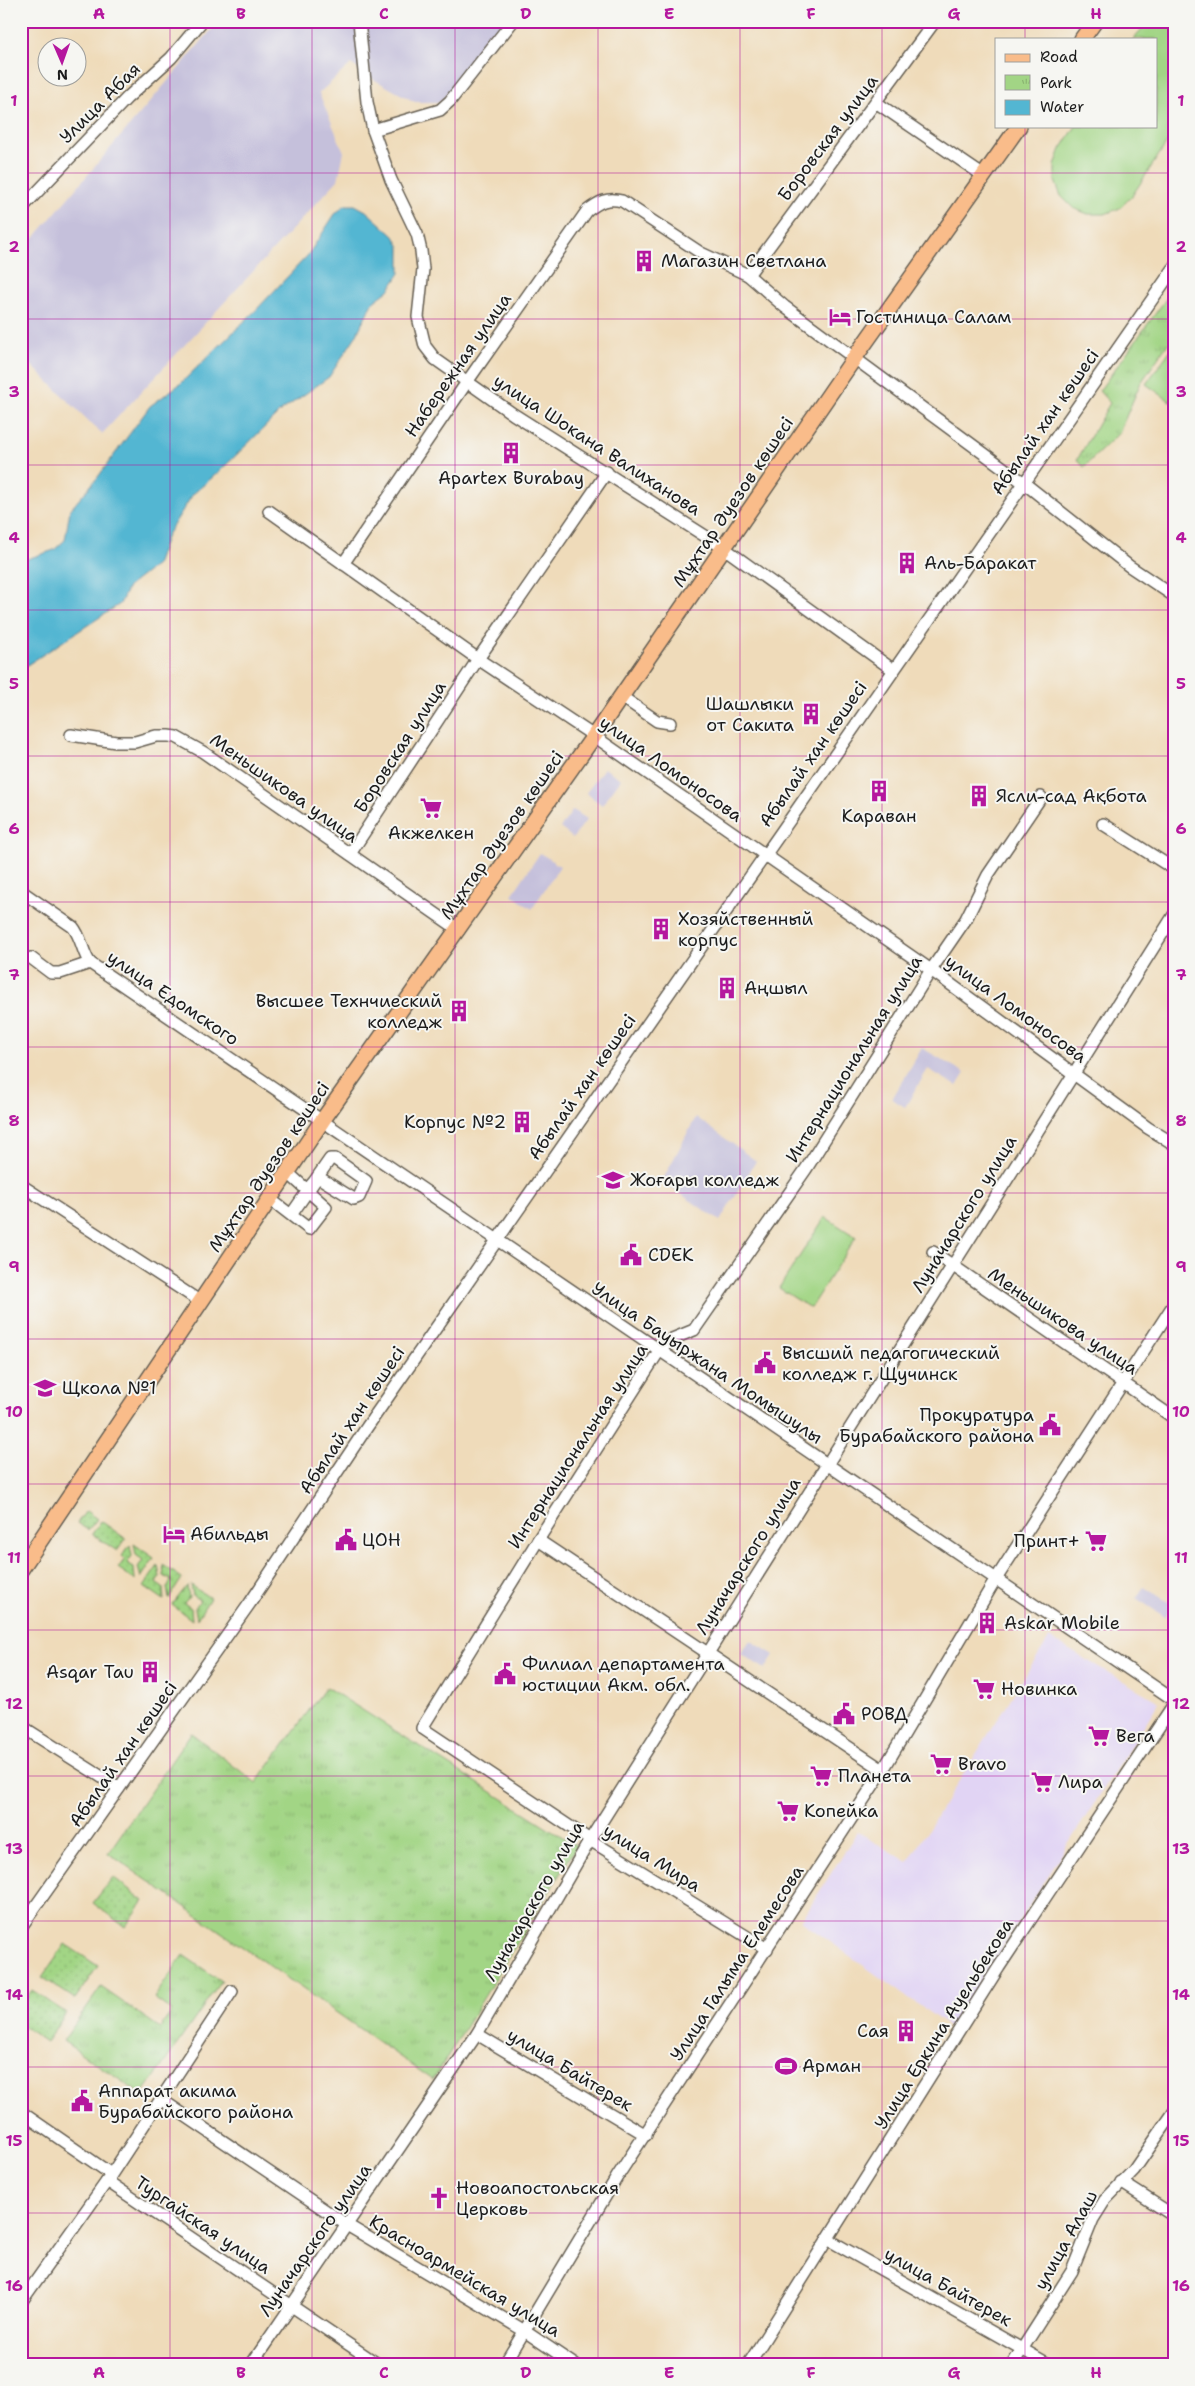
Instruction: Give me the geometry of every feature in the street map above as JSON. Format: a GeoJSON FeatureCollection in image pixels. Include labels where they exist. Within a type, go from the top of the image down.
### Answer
{"type":"FeatureCollection","features":[{"type":"Feature","properties":{"kind":"main road"},"geometry":{"type":"LineString","coordinates":[[1083,38],[1094,21]]}},
{"type":"Feature","properties":{"kind":"main road","name":"Мұхтар Әуезов көшесі"},"geometry":{"type":"LineString","coordinates":[[21,1569],[322,1120],[622,697],[855,357],[1018,128]]}},
{"type":"Feature","properties":{"kind":"street","name":"Улица Абая"},"geometry":{"type":"LineString","coordinates":[[21,209],[127,98],[171,58],[202,21]]}},
{"type":"Feature","properties":{"kind":"street","name":"улица Шокана Валиханова"},"geometry":{"type":"LineString","coordinates":[[359,21],[373,130],[391,180],[417,234],[423,269],[418,317],[420,334],[425,346],[435,359],[467,382],[724,548],[892,669]]}},
{"type":"Feature","properties":{"kind":"street"},"geometry":{"type":"LineString","coordinates":[[373,130],[440,110],[450,101],[514,21]]}},
{"type":"Feature","properties":{"kind":"street","name":"Боровская улица"},"geometry":{"type":"LineString","coordinates":[[748,275],[877,103],[935,21]]}},
{"type":"Feature","properties":{"kind":"street"},"geometry":{"type":"LineString","coordinates":[[877,103],[984,176]]}},
{"type":"Feature","properties":{"kind":"street","name":"Набережная улица"},"geometry":{"type":"LineString","coordinates":[[343,564],[587,211],[599,202],[612,198],[622,201],[700,253],[748,275]]}},
{"type":"Feature","properties":{"kind":"street","name":"Абылай хан көшесі"},"geometry":{"type":"LineString","coordinates":[[21,1927],[247,1607],[367,1427],[892,669],[1174,268]]}},
{"type":"Feature","properties":{"kind":"street"},"geometry":{"type":"LineString","coordinates":[[748,275],[785,307],[1024,483],[1129,566],[1174,596]]}},
{"type":"Feature","properties":{"kind":"street","name":"Боровская улица"},"geometry":{"type":"LineString","coordinates":[[350,854],[478,659],[607,472]]}},
{"type":"Feature","properties":{"kind":"street","name":"улица Ломоносова"},"geometry":{"type":"LineString","coordinates":[[269,511],[478,659],[594,736],[764,856],[931,970],[1148,1128],[1174,1144]]}},
{"type":"Feature","properties":{"kind":"street"},"geometry":{"type":"LineString","coordinates":[[622,697],[657,721],[670,722]]}},
{"type":"Feature","properties":{"kind":"street","name":"Меньшикова улица"},"geometry":{"type":"LineString","coordinates":[[71,735],[116,742],[134,742],[156,736],[176,737],[203,752],[458,930]]}},
{"type":"Feature","properties":{"kind":"street","name":"Интернациональная улица"},"geometry":{"type":"LineString","coordinates":[[422,1728],[538,1540],[660,1351],[672,1339],[694,1330],[806,1169],[931,970],[966,919],[988,875],[1041,797]]}},
{"type":"Feature","properties":{"kind":"street"},"geometry":{"type":"LineString","coordinates":[[1103,824],[1174,869]]}},
{"type":"Feature","properties":{"kind":"street","name":"улица Едомского"},"geometry":{"type":"LineString","coordinates":[[21,891],[73,927],[78,933],[84,954],[90,963],[322,1120]]}},
{"type":"Feature","properties":{"kind":"street","name":"Луначарского улица"},"geometry":{"type":"LineString","coordinates":[[251,2365],[477,2034],[590,1840],[1174,915]]}},
{"type":"Feature","properties":{"kind":"street"},"geometry":{"type":"LineString","coordinates":[[31,958],[50,973],[60,973],[90,963]]}},
{"type":"Feature","properties":{"kind":"street","name":"Улица Бауыржана Момышулы"},"geometry":{"type":"LineString","coordinates":[[322,1120],[1174,1702]]}},
{"type":"Feature","properties":{"kind":"street"},"geometry":{"type":"LineString","coordinates":[[270,1199],[309,1229],[326,1207],[287,1172]]}},
{"type":"Feature","properties":{"kind":"street"},"geometry":{"type":"LineString","coordinates":[[291,1216],[307,1190],[318,1177]]}},
{"type":"Feature","properties":{"kind":"street"},"geometry":{"type":"LineString","coordinates":[[21,1185],[201,1302]]}},
{"type":"Feature","properties":{"kind":"street","name":"Меньшикова улица"},"geometry":{"type":"LineString","coordinates":[[933,1252],[1174,1418]]}},
{"type":"Feature","properties":{"kind":"street","name":"Улица Галыма Елемесова"},"geometry":{"type":"LineString","coordinates":[[504,2365],[523,2330],[617,2177],[883,1770],[996,1579],[1174,1304]]}},
{"type":"Feature","properties":{"kind":"street"},"geometry":{"type":"LineString","coordinates":[[538,1540],[883,1770]]}},
{"type":"Feature","properties":{"kind":"street","name":"Улица Еркина Ауельбекова"},"geometry":{"type":"LineString","coordinates":[[748,2365],[829,2240],[999,1967],[1174,1702]]}},
{"type":"Feature","properties":{"kind":"street"},"geometry":{"type":"LineString","coordinates":[[21,1726],[120,1788]]}},
{"type":"Feature","properties":{"kind":"street","name":"улица Мира"},"geometry":{"type":"LineString","coordinates":[[422,1728],[590,1840],[766,1949]]}},
{"type":"Feature","properties":{"kind":"street"},"geometry":{"type":"LineString","coordinates":[[21,2302],[162,2100],[232,1991]]}},
{"type":"Feature","properties":{"kind":"street","name":"улица Байтерек"},"geometry":{"type":"LineString","coordinates":[[477,2034],[646,2135]]}},
{"type":"Feature","properties":{"kind":"street","name":"Красноармейская улица"},"geometry":{"type":"LineString","coordinates":[[162,2100],[347,2225],[523,2330],[575,2365]]}},
{"type":"Feature","properties":{"kind":"street","name":"Тургайская улица"},"geometry":{"type":"LineString","coordinates":[[21,2112],[109,2178],[290,2306],[379,2365]]}},
{"type":"Feature","properties":{"kind":"street","name":"улица Алаш"},"geometry":{"type":"LineString","coordinates":[[1012,2365],[1072,2271],[1093,2220],[1105,2200],[1134,2170],[1174,2112]]}},
{"type":"Feature","properties":{"kind":"street"},"geometry":{"type":"LineString","coordinates":[[1134,2170],[1135,2192]]}},
{"type":"Feature","properties":{"kind":"street"},"geometry":{"type":"LineString","coordinates":[[1121,2182],[1174,2216]]}},
{"type":"Feature","properties":{"kind":"street","name":"улица Байтерек"},"geometry":{"type":"LineString","coordinates":[[829,2240],[1050,2365]]}},
{"type":"Feature","properties":{"kind":"shaded area"},"geometry":{"type":"Polygon","coordinates":[[[219,21],[505,21],[441,102],[415,102],[373,79],[351,64],[319,93],[344,152],[338,180],[102,434],[21,355],[21,253],[219,21]]]}},
{"type":"Feature","properties":{"kind":"shaded area"},"geometry":{"type":"Polygon","coordinates":[[[604,768],[621,779],[602,805],[586,793],[604,768]]]}},
{"type":"Feature","properties":{"kind":"shaded area"},"geometry":{"type":"Polygon","coordinates":[[[573,810],[587,819],[573,838],[560,828],[573,810]]]}},
{"type":"Feature","properties":{"kind":"shaded area"},"geometry":{"type":"Polygon","coordinates":[[[540,853],[560,866],[532,909],[512,895],[540,853]]]}},
{"type":"Feature","properties":{"kind":"shaded area"},"geometry":{"type":"Polygon","coordinates":[[[922,1048],[965,1073],[957,1086],[928,1069],[905,1107],[892,1099],[922,1048]]]}},
{"type":"Feature","properties":{"kind":"shaded area"},"geometry":{"type":"Polygon","coordinates":[[[696,1117],[756,1161],[720,1221],[662,1181],[696,1117]]]}},
{"type":"Feature","properties":{"kind":"shaded area"},"geometry":{"type":"Polygon","coordinates":[[[1144,1587],[1173,1605],[1165,1617],[1136,1598],[1144,1587]]]}},
{"type":"Feature","properties":{"kind":"shaded area"},"geometry":{"type":"Polygon","coordinates":[[[1049,1638],[1159,1702],[951,2028],[801,1921],[857,1832],[908,1862],[1049,1638]]]}},
{"type":"Feature","properties":{"kind":"shaded area"},"geometry":{"type":"Polygon","coordinates":[[[750,1640],[774,1655],[765,1669],[741,1654],[750,1640]]]}},
{"type":"Feature","properties":{"kind":"green space"},"geometry":{"type":"Polygon","coordinates":[[[1174,21],[1174,132],[1132,196],[1120,208],[1105,214],[1088,214],[1073,208],[1061,196],[1055,181],[1055,165],[1061,149],[1075,128],[1158,128],[1158,38],[1134,38],[1148,22],[1174,21]]]}},
{"type":"Feature","properties":{"kind":"green space"},"geometry":{"type":"Polygon","coordinates":[[[1174,288],[1174,335],[1140,384],[1119,433],[1084,467],[1077,460],[1110,403],[1099,391],[1174,288]]]}},
{"type":"Feature","properties":{"kind":"green space"},"geometry":{"type":"Polygon","coordinates":[[[1174,345],[1174,404],[1146,384],[1174,345]]]}},
{"type":"Feature","properties":{"kind":"green space"},"geometry":{"type":"Polygon","coordinates":[[[825,1217],[856,1237],[810,1308],[779,1288],[825,1217]]]}},
{"type":"Feature","properties":{"kind":"green space"},"geometry":{"type":"Polygon","coordinates":[[[86,1511],[97,1519],[88,1530],[77,1523],[86,1511]]]}},
{"type":"Feature","properties":{"kind":"green space"},"geometry":{"type":"Polygon","coordinates":[[[101,1521],[126,1539],[117,1551],[92,1534],[101,1521]]]}},
{"type":"Feature","properties":{"kind":"green space"},"geometry":{"type":"Polygon","coordinates":[[[134,1544],[154,1558],[141,1578],[138,1567],[143,1560],[136,1555],[134,1544]]]}},
{"type":"Feature","properties":{"kind":"green space"},"geometry":{"type":"Polygon","coordinates":[[[130,1545],[132,1556],[127,1563],[134,1567],[135,1580],[118,1568],[125,1559],[122,1556],[130,1545]]]}},
{"type":"Feature","properties":{"kind":"green space"},"geometry":{"type":"Polygon","coordinates":[[[163,1565],[182,1578],[169,1599],[167,1588],[171,1580],[164,1576],[163,1565]]]}},
{"type":"Feature","properties":{"kind":"green space"},"geometry":{"type":"Polygon","coordinates":[[[158,1566],[160,1577],[156,1583],[163,1588],[164,1600],[144,1586],[158,1566]]]}},
{"type":"Feature","properties":{"kind":"green space"},"geometry":{"type":"Polygon","coordinates":[[[191,1585],[210,1598],[197,1619],[195,1608],[200,1600],[193,1596],[191,1585]]]}},
{"type":"Feature","properties":{"kind":"green space"},"geometry":{"type":"Polygon","coordinates":[[[187,1586],[189,1597],[184,1603],[191,1608],[192,1620],[172,1605],[187,1586]]]}},
{"type":"Feature","properties":{"kind":"green space"},"geometry":{"type":"Polygon","coordinates":[[[326,1687],[577,1846],[433,2080],[108,1853],[191,1733],[256,1783],[326,1687]]]}},
{"type":"Feature","properties":{"kind":"green space"},"geometry":{"type":"Polygon","coordinates":[[[113,1877],[144,1901],[125,1927],[93,1903],[113,1877]]]}},
{"type":"Feature","properties":{"kind":"green space"},"geometry":{"type":"Polygon","coordinates":[[[65,1944],[98,1966],[75,1999],[42,1977],[65,1944]]]}},
{"type":"Feature","properties":{"kind":"green space"},"geometry":{"type":"Polygon","coordinates":[[[183,1955],[221,1981],[142,2095],[63,2041],[101,1987],[160,2028],[172,2011],[154,1998],[183,1955]]]}},
{"type":"Feature","properties":{"kind":"green space"},"geometry":{"type":"Polygon","coordinates":[[[32,1990],[66,2013],[46,2042],[21,2025],[21,2005],[32,1990]]]}},
{"type":"Feature","properties":{"kind":"water"},"geometry":{"type":"Polygon","coordinates":[[[345,205],[355,205],[366,211],[394,236],[400,247],[400,273],[389,290],[372,303],[356,336],[329,377],[281,411],[221,470],[193,494],[167,535],[156,565],[128,587],[120,604],[21,669],[21,561],[54,550],[65,540],[70,510],[98,477],[150,406],[180,384],[257,309],[308,255],[335,214],[345,205]]]}},
{"type":"Feature","properties":{"kind":"place","name":"Магазин Светлана"},"geometry":{"type":"Point","coordinates":[644,261]}},
{"type":"Feature","properties":{"kind":"place","name":"Гостиница Салам"},"geometry":{"type":"Point","coordinates":[840,317]}},
{"type":"Feature","properties":{"kind":"place","name":"Apartex Burabay"},"geometry":{"type":"Point","coordinates":[511,453]}},
{"type":"Feature","properties":{"kind":"place","name":"Аль-Баракат"},"geometry":{"type":"Point","coordinates":[907,563]}},
{"type":"Feature","properties":{"kind":"place","name":"Шашлыки от Сакита"},"geometry":{"type":"Point","coordinates":[811,714]}},
{"type":"Feature","properties":{"kind":"place","name":"Караван"},"geometry":{"type":"Point","coordinates":[879,791]}},
{"type":"Feature","properties":{"kind":"place","name":"Ясли-сад Ақбота"},"geometry":{"type":"Point","coordinates":[979,796]}},
{"type":"Feature","properties":{"kind":"place","name":"Акжелкен"},"geometry":{"type":"Point","coordinates":[431,808]}},
{"type":"Feature","properties":{"kind":"place","name":"Хозяйственный корпус"},"geometry":{"type":"Point","coordinates":[661,929]}},
{"type":"Feature","properties":{"kind":"place","name":"Аңшыл"},"geometry":{"type":"Point","coordinates":[727,988]}},
{"type":"Feature","properties":{"kind":"place","name":"Высшее Технчиеский колледж"},"geometry":{"type":"Point","coordinates":[459,1011]}},
{"type":"Feature","properties":{"kind":"place","name":"Корпус №2"},"geometry":{"type":"Point","coordinates":[522,1122]}},
{"type":"Feature","properties":{"kind":"place","name":"Жоғары колледж"},"geometry":{"type":"Point","coordinates":[613,1180]}},
{"type":"Feature","properties":{"kind":"place","name":"CDEK"},"geometry":{"type":"Point","coordinates":[631,1255]}},
{"type":"Feature","properties":{"kind":"place","name":"Высший педагогический колледж г. Щучинск"},"geometry":{"type":"Point","coordinates":[765,1363]}},
{"type":"Feature","properties":{"kind":"place","name":"Щкола №1"},"geometry":{"type":"Point","coordinates":[45,1388]}},
{"type":"Feature","properties":{"kind":"place","name":"Прокуратура Бурабайского района"},"geometry":{"type":"Point","coordinates":[1050,1425]}},
{"type":"Feature","properties":{"kind":"place","name":"Абильды"},"geometry":{"type":"Point","coordinates":[174,1534]}},
{"type":"Feature","properties":{"kind":"place","name":"ЦОН"},"geometry":{"type":"Point","coordinates":[346,1540]}},
{"type":"Feature","properties":{"kind":"place","name":"Принт+"},"geometry":{"type":"Point","coordinates":[1096,1541]}},
{"type":"Feature","properties":{"kind":"place","name":"Askar Mobile"},"geometry":{"type":"Point","coordinates":[987,1623]}},
{"type":"Feature","properties":{"kind":"place","name":"Asqar Tau"},"geometry":{"type":"Point","coordinates":[150,1672]}},
{"type":"Feature","properties":{"kind":"place","name":"Филиал департамента юстиции Акм. обл."},"geometry":{"type":"Point","coordinates":[505,1674]}},
{"type":"Feature","properties":{"kind":"place","name":"Новинка"},"geometry":{"type":"Point","coordinates":[984,1689]}},
{"type":"Feature","properties":{"kind":"place","name":"РОВД"},"geometry":{"type":"Point","coordinates":[844,1714]}},
{"type":"Feature","properties":{"kind":"place","name":"Вега"},"geometry":{"type":"Point","coordinates":[1099,1736]}},
{"type":"Feature","properties":{"kind":"place","name":"Bravo"},"geometry":{"type":"Point","coordinates":[941,1764]}},
{"type":"Feature","properties":{"kind":"place","name":"Планета"},"geometry":{"type":"Point","coordinates":[821,1776]}},
{"type":"Feature","properties":{"kind":"place","name":"Лира"},"geometry":{"type":"Point","coordinates":[1042,1782]}},
{"type":"Feature","properties":{"kind":"place","name":"Копейка"},"geometry":{"type":"Point","coordinates":[788,1811]}},
{"type":"Feature","properties":{"kind":"place","name":"Сая"},"geometry":{"type":"Point","coordinates":[906,2031]}},
{"type":"Feature","properties":{"kind":"place","name":"Арман"},"geometry":{"type":"Point","coordinates":[786,2066]}},
{"type":"Feature","properties":{"kind":"place","name":"Аппарат акима Бурабайского района"},"geometry":{"type":"Point","coordinates":[82,2101]}},
{"type":"Feature","properties":{"kind":"place","name":"Новоапостольская Церковь"},"geometry":{"type":"Point","coordinates":[439,2198]}}]}
